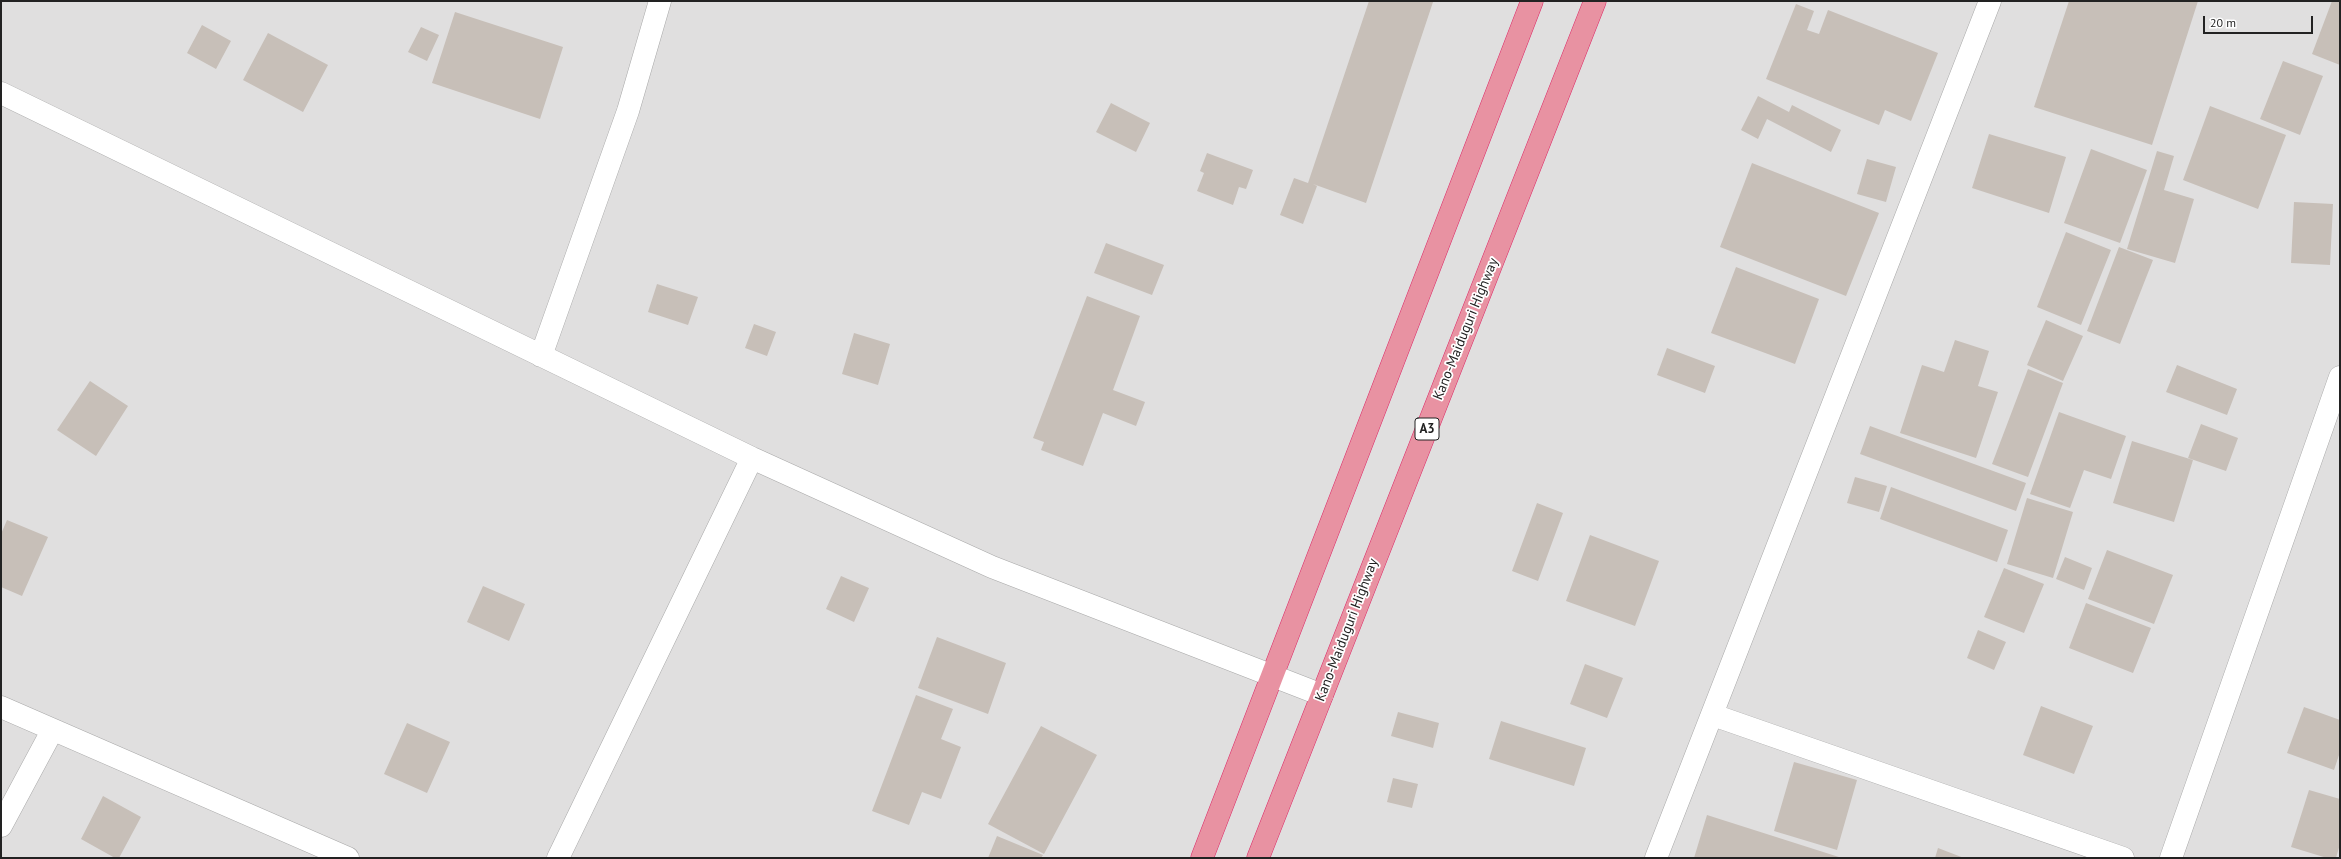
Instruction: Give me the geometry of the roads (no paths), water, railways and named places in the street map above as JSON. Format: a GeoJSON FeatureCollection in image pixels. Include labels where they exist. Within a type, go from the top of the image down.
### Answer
{"type":"FeatureCollection","features":[{"type":"Feature","properties":{"kind":"highway"},"geometry":{"type":"LineString","coordinates":[[1202,858],[1532,1]]}},
{"type":"Feature","properties":{"kind":"highway","name":"Kano-Maiduguri Highway"},"geometry":{"type":"LineString","coordinates":[[1258,858],[1595,1]]}},
{"type":"Feature","properties":{"kind":"street"},"geometry":{"type":"LineString","coordinates":[[541,356],[628,111],[660,1]]}},
{"type":"Feature","properties":{"kind":"street"},"geometry":{"type":"LineString","coordinates":[[1656,858],[1990,1]]}},
{"type":"Feature","properties":{"kind":"street"},"geometry":{"type":"LineString","coordinates":[[1,93],[752,458],[992,567],[1273,674],[1322,695]]}},
{"type":"Feature","properties":{"kind":"street"},"geometry":{"type":"LineString","coordinates":[[2171,858],[2340,377]]}},
{"type":"Feature","properties":{"kind":"street"},"geometry":{"type":"LineString","coordinates":[[558,858],[752,458]]}},
{"type":"Feature","properties":{"kind":"street"},"geometry":{"type":"LineString","coordinates":[[1,707],[52,731],[348,858]]}},
{"type":"Feature","properties":{"kind":"street"},"geometry":{"type":"LineString","coordinates":[[1713,715],[2123,858]]}},
{"type":"Feature","properties":{"kind":"street"},"geometry":{"type":"LineString","coordinates":[[1,826],[52,731]]}}]}
